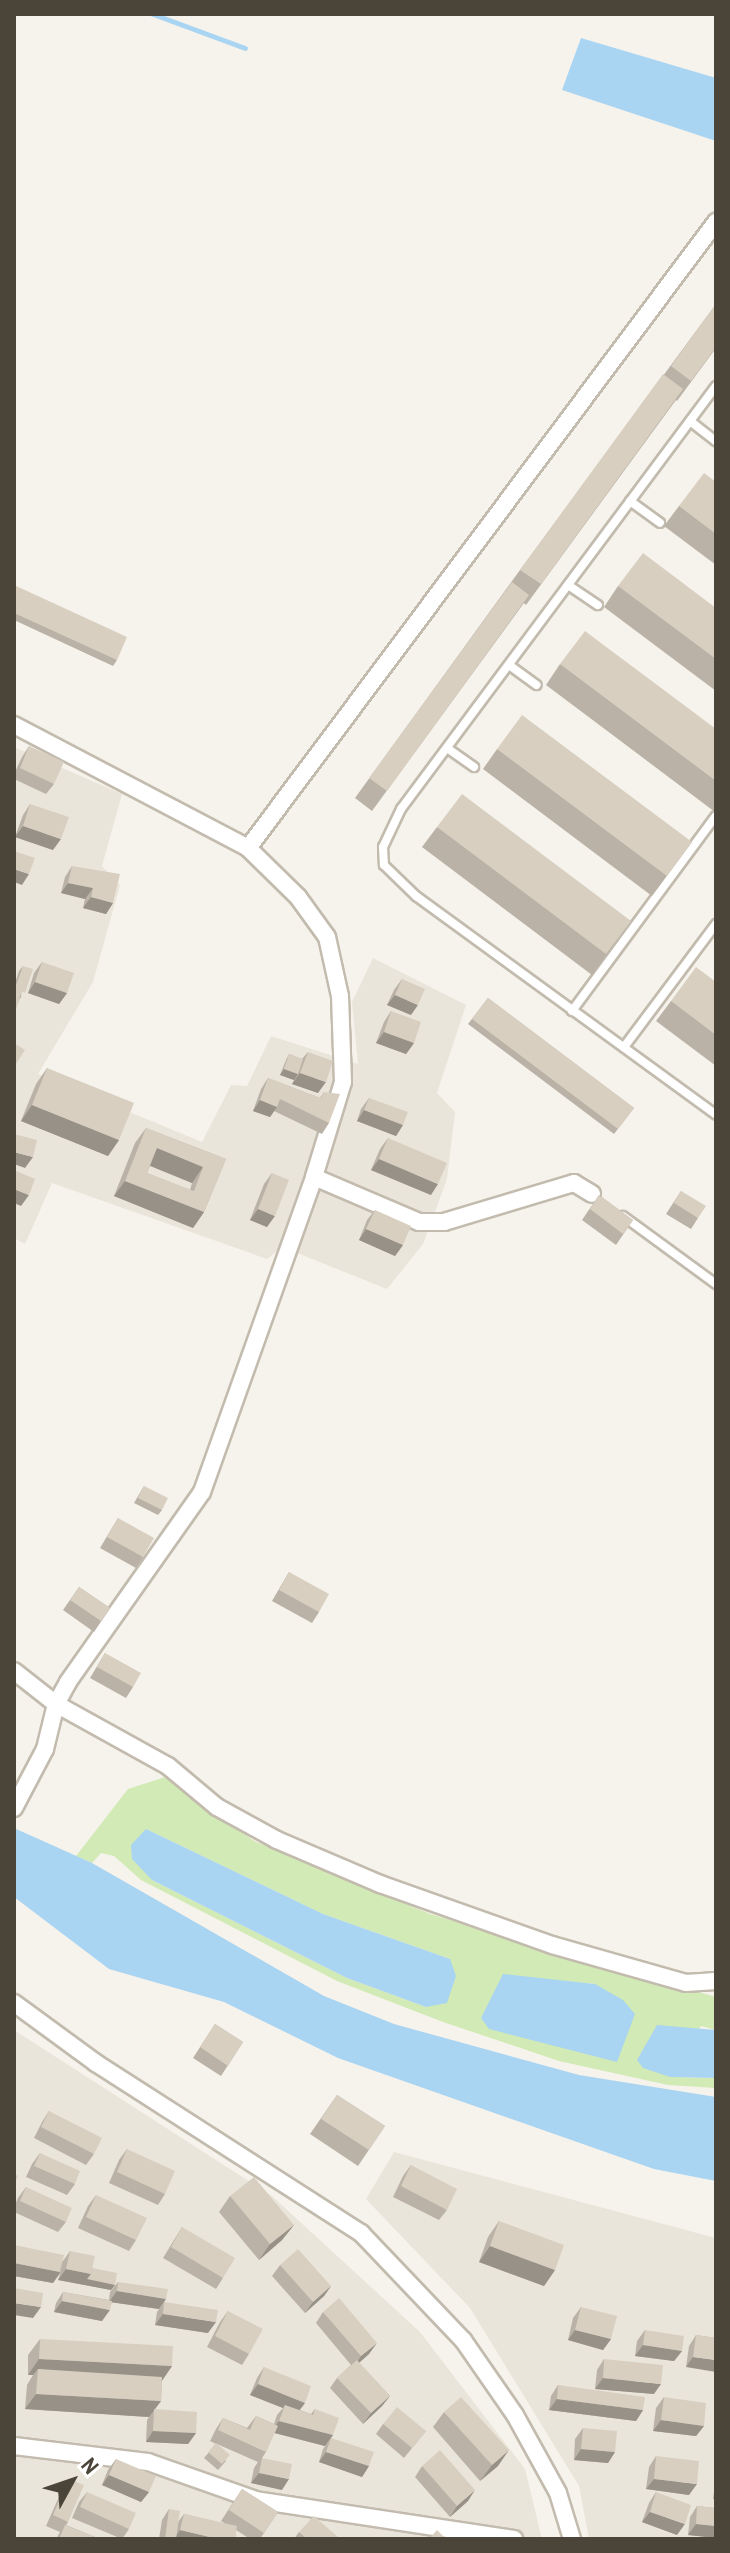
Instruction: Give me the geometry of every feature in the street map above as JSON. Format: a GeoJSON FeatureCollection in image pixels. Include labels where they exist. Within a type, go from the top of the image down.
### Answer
{"type":"FeatureCollection","features":[{"type":"Feature","properties":{"kind":"street"},"geometry":{"type":"LineString","coordinates":[[248,848],[716,222]]}},
{"type":"Feature","properties":{"kind":"street"},"geometry":{"type":"LineString","coordinates":[[14,725],[248,848],[298,897],[327,937],[340,996],[343,1082],[314,1177],[202,1492],[56,1704],[45,1749],[14,1808]]}},
{"type":"Feature","properties":{"kind":"street"},"geometry":{"type":"LineString","coordinates":[[314,1177],[419,1222],[444,1222],[574,1183],[598,1198]]}},
{"type":"Feature","properties":{"kind":"street"},"geometry":{"type":"LineString","coordinates":[[14,1671],[56,1704],[168,1766],[217,1807],[380,1884],[567,1950],[686,1983],[716,1981]]}},
{"type":"Feature","properties":{"kind":"street"},"geometry":{"type":"LineString","coordinates":[[14,2003],[96,2063],[361,2233],[463,2340],[515,2415],[558,2493],[572,2539]]}},
{"type":"Feature","properties":{"kind":"street"},"geometry":{"type":"LineString","coordinates":[[14,2446],[148,2462],[256,2500],[514,2539]]}},
{"type":"Feature","properties":{"kind":"lane"},"geometry":{"type":"LineString","coordinates":[[716,386],[389,827],[384,865],[416,896],[716,1115]]}},
{"type":"Feature","properties":{"kind":"lane"},"geometry":{"type":"LineString","coordinates":[[690,421],[716,441]]}},
{"type":"Feature","properties":{"kind":"lane"},"geometry":{"type":"LineString","coordinates":[[630,501],[660,523]]}},
{"type":"Feature","properties":{"kind":"lane"},"geometry":{"type":"LineString","coordinates":[[568,585],[598,605]]}},
{"type":"Feature","properties":{"kind":"lane"},"geometry":{"type":"LineString","coordinates":[[509,665],[537,685]]}},
{"type":"Feature","properties":{"kind":"lane"},"geometry":{"type":"LineString","coordinates":[[447,748],[474,767]]}},
{"type":"Feature","properties":{"kind":"lane"},"geometry":{"type":"LineString","coordinates":[[572,1011],[716,816]]}},
{"type":"Feature","properties":{"kind":"lane"},"geometry":{"type":"LineString","coordinates":[[624,1047],[716,924]]}},
{"type":"Feature","properties":{"kind":"lane"},"geometry":{"type":"LineString","coordinates":[[615,1211],[716,1284]]}},
{"type":"Feature","properties":{"kind":"shaded area"},"geometry":{"type":"Polygon","coordinates":[[[14,747],[122,794],[102,866],[120,885],[93,982],[38,1074],[202,1142],[231,1085],[247,1086],[271,1036],[358,1064],[352,1002],[373,958],[466,1005],[437,1093],[455,1112],[447,1179],[423,1244],[387,1289],[282,1247],[267,1259],[52,1183],[25,1244],[14,1238],[14,747]]]}},
{"type":"Feature","properties":{"kind":"shaded area"},"geometry":{"type":"Polygon","coordinates":[[[14,2030],[272,2196],[420,2332],[525,2469],[542,2539],[14,2539],[14,2030]]]}},
{"type":"Feature","properties":{"kind":"shaded area"},"geometry":{"type":"Polygon","coordinates":[[[394,2152],[716,2238],[716,2539],[589,2539],[579,2486],[470,2308],[366,2199],[394,2152]]]}},
{"type":"Feature","properties":{"kind":"green space"},"geometry":{"type":"Polygon","coordinates":[[[165,1777],[254,1841],[430,1914],[716,1997],[716,2030],[701,2026],[670,2077],[716,2078],[716,2088],[668,2085],[559,2061],[443,2022],[337,1981],[141,1880],[114,1856],[101,1853],[92,1863],[76,1856],[128,1789],[165,1777]],[[146,1829],[152,1880],[347,1978],[426,2007],[450,1959],[323,1914],[146,1829]],[[551,1980],[489,2029],[595,1984],[551,1980]]]}},
{"type":"Feature","properties":{"kind":"water"},"geometry":{"type":"Polygon","coordinates":[[[581,38],[716,78],[716,141],[562,90],[581,38]]]}},
{"type":"Feature","properties":{"kind":"water"},"geometry":{"type":"Polygon","coordinates":[[[14,1828],[92,1863],[324,1996],[394,2024],[579,2075],[716,2097],[716,2181],[654,2169],[338,2058],[224,2002],[109,1969],[14,1897],[14,1828]]]}},
{"type":"Feature","properties":{"kind":"water"},"geometry":{"type":"Polygon","coordinates":[[[146,1829],[323,1914],[450,1959],[456,1976],[447,2003],[426,2007],[347,1978],[152,1880],[132,1859],[131,1845],[146,1829]]]}},
{"type":"Feature","properties":{"kind":"water"},"geometry":{"type":"Polygon","coordinates":[[[503,1974],[595,1984],[623,2000],[635,2014],[617,2062],[489,2029],[481,2018],[503,1974]]]}},
{"type":"Feature","properties":{"kind":"water"},"geometry":{"type":"Polygon","coordinates":[[[657,2025],[716,2030],[716,2078],[670,2077],[643,2068],[637,2060],[657,2025]]]}},
{"type":"Feature","properties":{"kind":"building"},"geometry":{"type":"Polygon","coordinates":[[[716,304],[716,347],[691,381],[671,366],[716,304]]]}},
{"type":"Feature","properties":{"kind":"building"},"geometry":{"type":"Polygon","coordinates":[[[663,374],[683,389],[541,584],[520,570],[663,374]]]}},
{"type":"Feature","properties":{"kind":"building"},"geometry":{"type":"Polygon","coordinates":[[[704,473],[716,482],[716,534],[679,506],[704,473]]]}},
{"type":"Feature","properties":{"kind":"building"},"geometry":{"type":"Polygon","coordinates":[[[643,553],[716,608],[716,659],[618,586],[643,553]]]}},
{"type":"Feature","properties":{"kind":"building"},"geometry":{"type":"Polygon","coordinates":[[[512,582],[529,595],[387,791],[369,778],[512,582]]]}},
{"type":"Feature","properties":{"kind":"building"},"geometry":{"type":"Polygon","coordinates":[[[14,585],[127,637],[117,660],[14,613],[14,585]]]}},
{"type":"Feature","properties":{"kind":"building"},"geometry":{"type":"Polygon","coordinates":[[[585,631],[716,729],[716,781],[560,664],[585,631]]]}},
{"type":"Feature","properties":{"kind":"building"},"geometry":{"type":"Polygon","coordinates":[[[522,715],[692,842],[667,876],[497,749],[522,715]]]}},
{"type":"Feature","properties":{"kind":"building"},"geometry":{"type":"Polygon","coordinates":[[[29,746],[64,762],[54,784],[20,768],[29,746]]]}},
{"type":"Feature","properties":{"kind":"building"},"geometry":{"type":"Polygon","coordinates":[[[462,794],[631,921],[606,954],[437,827],[462,794]]]}},
{"type":"Feature","properties":{"kind":"building"},"geometry":{"type":"Polygon","coordinates":[[[30,804],[69,817],[61,839],[23,826],[30,804]]]}},
{"type":"Feature","properties":{"kind":"building"},"geometry":{"type":"Polygon","coordinates":[[[14,851],[35,858],[29,874],[14,869],[14,851]]]}},
{"type":"Feature","properties":{"kind":"building"},"geometry":{"type":"Polygon","coordinates":[[[72,866],[120,874],[113,903],[91,897],[93,888],[68,883],[72,866]]]}},
{"type":"Feature","properties":{"kind":"building"},"geometry":{"type":"Polygon","coordinates":[[[42,962],[74,973],[67,993],[35,982],[42,962]]]}},
{"type":"Feature","properties":{"kind":"building"},"geometry":{"type":"Polygon","coordinates":[[[23,966],[33,969],[25,993],[15,988],[23,966]]]}},
{"type":"Feature","properties":{"kind":"building"},"geometry":{"type":"Polygon","coordinates":[[[696,967],[716,982],[716,1035],[671,1001],[696,967]]]}},
{"type":"Feature","properties":{"kind":"building"},"geometry":{"type":"Polygon","coordinates":[[[402,979],[425,989],[418,1005],[395,995],[402,979]]]}},
{"type":"Feature","properties":{"kind":"building"},"geometry":{"type":"Polygon","coordinates":[[[14,988],[22,990],[16,1009],[14,1009],[14,988]]]}},
{"type":"Feature","properties":{"kind":"building"},"geometry":{"type":"Polygon","coordinates":[[[488,998],[634,1108],[618,1129],[472,1019],[488,998]]]}},
{"type":"Feature","properties":{"kind":"building"},"geometry":{"type":"Polygon","coordinates":[[[391,1011],[421,1022],[414,1043],[384,1032],[391,1011]]]}},
{"type":"Feature","properties":{"kind":"building"},"geometry":{"type":"Polygon","coordinates":[[[14,1043],[25,1050],[14,1067],[14,1043]]]}},
{"type":"Feature","properties":{"kind":"building"},"geometry":{"type":"Polygon","coordinates":[[[308,1052],[333,1061],[326,1082],[300,1073],[308,1052]]]}},
{"type":"Feature","properties":{"kind":"building"},"geometry":{"type":"Polygon","coordinates":[[[289,1054],[303,1059],[298,1074],[284,1069],[289,1054]]]}},
{"type":"Feature","properties":{"kind":"building"},"geometry":{"type":"Polygon","coordinates":[[[47,1068],[134,1103],[119,1140],[32,1105],[47,1068]]]}},
{"type":"Feature","properties":{"kind":"building"},"geometry":{"type":"Polygon","coordinates":[[[268,1078],[321,1098],[324,1092],[340,1094],[329,1123],[280,1099],[277,1107],[260,1100],[268,1078]]]}},
{"type":"Feature","properties":{"kind":"building"},"geometry":{"type":"Polygon","coordinates":[[[369,1098],[408,1112],[403,1125],[364,1110],[369,1098]]]}},
{"type":"Feature","properties":{"kind":"building"},"geometry":{"type":"Polygon","coordinates":[[[146,1128],[226,1159],[204,1212],[125,1181],[146,1128]],[[157,1148],[147,1173],[194,1191],[203,1167],[157,1148]]]}},
{"type":"Feature","properties":{"kind":"building"},"geometry":{"type":"Polygon","coordinates":[[[14,1134],[37,1140],[33,1157],[14,1152],[14,1134]]]}},
{"type":"Feature","properties":{"kind":"building"},"geometry":{"type":"Polygon","coordinates":[[[388,1138],[447,1163],[438,1184],[379,1159],[388,1138]]]}},
{"type":"Feature","properties":{"kind":"building"},"geometry":{"type":"Polygon","coordinates":[[[14,1170],[35,1179],[29,1195],[14,1189],[14,1170]]]}},
{"type":"Feature","properties":{"kind":"building"},"geometry":{"type":"Polygon","coordinates":[[[272,1173],[289,1180],[275,1216],[258,1209],[272,1173]]]}},
{"type":"Feature","properties":{"kind":"building"},"geometry":{"type":"Polygon","coordinates":[[[681,1191],[706,1206],[698,1218],[674,1203],[681,1191]]]}},
{"type":"Feature","properties":{"kind":"building"},"geometry":{"type":"Polygon","coordinates":[[[599,1195],[633,1220],[623,1234],[590,1209],[599,1195]]]}},
{"type":"Feature","properties":{"kind":"building"},"geometry":{"type":"Polygon","coordinates":[[[375,1210],[411,1226],[403,1245],[366,1229],[375,1210]]]}},
{"type":"Feature","properties":{"kind":"building"},"geometry":{"type":"Polygon","coordinates":[[[144,1486],[168,1498],[162,1510],[138,1498],[144,1486]]]}},
{"type":"Feature","properties":{"kind":"building"},"geometry":{"type":"Polygon","coordinates":[[[118,1518],[154,1538],[143,1557],[107,1537],[118,1518]]]}},
{"type":"Feature","properties":{"kind":"building"},"geometry":{"type":"Polygon","coordinates":[[[289,1572],[329,1594],[319,1612],[279,1590],[289,1572]]]}},
{"type":"Feature","properties":{"kind":"building"},"geometry":{"type":"Polygon","coordinates":[[[79,1587],[110,1608],[101,1621],[70,1600],[79,1587]]]}},
{"type":"Feature","properties":{"kind":"building"},"geometry":{"type":"Polygon","coordinates":[[[105,1653],[141,1673],[133,1687],[97,1667],[105,1653]]]}},
{"type":"Feature","properties":{"kind":"building"},"geometry":{"type":"Polygon","coordinates":[[[215,2024],[243,2042],[228,2066],[200,2047],[215,2024]]]}},
{"type":"Feature","properties":{"kind":"building"},"geometry":{"type":"Polygon","coordinates":[[[337,2095],[385,2126],[369,2150],[321,2119],[337,2095]]]}},
{"type":"Feature","properties":{"kind":"building"},"geometry":{"type":"Polygon","coordinates":[[[49,2111],[102,2138],[94,2154],[41,2127],[49,2111]]]}},
{"type":"Feature","properties":{"kind":"building"},"geometry":{"type":"Polygon","coordinates":[[[127,2149],[175,2171],[165,2194],[117,2172],[127,2149]]]}},
{"type":"Feature","properties":{"kind":"building"},"geometry":{"type":"Polygon","coordinates":[[[40,2153],[80,2171],[75,2184],[34,2166],[40,2153]]]}},
{"type":"Feature","properties":{"kind":"building"},"geometry":{"type":"Polygon","coordinates":[[[411,2165],[457,2189],[447,2210],[401,2186],[411,2165]]]}},
{"type":"Feature","properties":{"kind":"building"},"geometry":{"type":"Polygon","coordinates":[[[254,2177],[294,2225],[270,2244],[230,2196],[254,2177]]]}},
{"type":"Feature","properties":{"kind":"building"},"geometry":{"type":"Polygon","coordinates":[[[26,2187],[72,2208],[66,2222],[20,2201],[26,2187]]]}},
{"type":"Feature","properties":{"kind":"building"},"geometry":{"type":"Polygon","coordinates":[[[96,2195],[147,2218],[136,2240],[86,2217],[96,2195]]]}},
{"type":"Feature","properties":{"kind":"building"},"geometry":{"type":"Polygon","coordinates":[[[499,2221],[564,2245],[555,2270],[490,2246],[499,2221]]]}},
{"type":"Feature","properties":{"kind":"building"},"geometry":{"type":"Polygon","coordinates":[[[182,2227],[235,2258],[223,2278],[171,2247],[182,2227]]]}},
{"type":"Feature","properties":{"kind":"building"},"geometry":{"type":"Polygon","coordinates":[[[14,2245],[64,2255],[60,2272],[14,2263],[14,2245]]]}},
{"type":"Feature","properties":{"kind":"building"},"geometry":{"type":"Polygon","coordinates":[[[298,2249],[331,2286],[313,2302],[280,2265],[298,2249]]]}},
{"type":"Feature","properties":{"kind":"building"},"geometry":{"type":"Polygon","coordinates":[[[70,2251],[95,2256],[91,2274],[66,2269],[70,2251]]]}},
{"type":"Feature","properties":{"kind":"building"},"geometry":{"type":"Polygon","coordinates":[[[92,2268],[117,2273],[115,2285],[87,2279],[92,2268]]]}},
{"type":"Feature","properties":{"kind":"building"},"geometry":{"type":"Polygon","coordinates":[[[118,2282],[168,2289],[166,2299],[117,2291],[118,2282]]]}},
{"type":"Feature","properties":{"kind":"building"},"geometry":{"type":"Polygon","coordinates":[[[14,2288],[43,2293],[41,2307],[14,2303],[14,2288]]]}},
{"type":"Feature","properties":{"kind":"building"},"geometry":{"type":"Polygon","coordinates":[[[63,2292],[112,2301],[110,2310],[62,2301],[63,2292]]]}},
{"type":"Feature","properties":{"kind":"building"},"geometry":{"type":"Polygon","coordinates":[[[339,2298],[377,2343],[361,2356],[323,2312],[339,2298]]]}},
{"type":"Feature","properties":{"kind":"building"},"geometry":{"type":"Polygon","coordinates":[[[164,2302],[218,2310],[216,2322],[163,2314],[164,2302]]]}},
{"type":"Feature","properties":{"kind":"building"},"geometry":{"type":"Polygon","coordinates":[[[581,2307],[617,2316],[611,2339],[575,2330],[581,2307]]]}},
{"type":"Feature","properties":{"kind":"building"},"geometry":{"type":"Polygon","coordinates":[[[228,2311],[263,2329],[249,2354],[215,2336],[228,2311]]]}},
{"type":"Feature","properties":{"kind":"building"},"geometry":{"type":"Polygon","coordinates":[[[645,2330],[684,2336],[682,2351],[643,2345],[645,2330]]]}},
{"type":"Feature","properties":{"kind":"building"},"geometry":{"type":"Polygon","coordinates":[[[696,2335],[716,2338],[716,2360],[693,2357],[696,2335]]]}},
{"type":"Feature","properties":{"kind":"building"},"geometry":{"type":"Polygon","coordinates":[[[40,2339],[173,2346],[172,2366],[39,2359],[40,2339]]]}},
{"type":"Feature","properties":{"kind":"building"},"geometry":{"type":"Polygon","coordinates":[[[604,2359],[663,2365],[661,2384],[603,2378],[604,2359]]]}},
{"type":"Feature","properties":{"kind":"building"},"geometry":{"type":"Polygon","coordinates":[[[357,2360],[390,2396],[371,2413],[337,2378],[357,2360]]]}},
{"type":"Feature","properties":{"kind":"building"},"geometry":{"type":"Polygon","coordinates":[[[264,2367],[311,2386],[305,2403],[258,2384],[264,2367]]]}},
{"type":"Feature","properties":{"kind":"building"},"geometry":{"type":"Polygon","coordinates":[[[38,2369],[162,2377],[161,2401],[36,2394],[38,2369]]]}},
{"type":"Feature","properties":{"kind":"building"},"geometry":{"type":"Polygon","coordinates":[[[558,2385],[645,2397],[643,2410],[557,2399],[558,2385]]]}},
{"type":"Feature","properties":{"kind":"building"},"geometry":{"type":"Polygon","coordinates":[[[461,2397],[509,2450],[492,2465],[444,2412],[461,2397]]]}},
{"type":"Feature","properties":{"kind":"building"},"geometry":{"type":"Polygon","coordinates":[[[664,2397],[706,2403],[704,2426],[661,2420],[664,2397]]]}},
{"type":"Feature","properties":{"kind":"building"},"geometry":{"type":"Polygon","coordinates":[[[285,2405],[313,2415],[315,2409],[339,2418],[333,2435],[279,2421],[285,2405]]]}},
{"type":"Feature","properties":{"kind":"building"},"geometry":{"type":"Polygon","coordinates":[[[397,2407],[426,2431],[412,2448],[383,2424],[397,2407]]]}},
{"type":"Feature","properties":{"kind":"building"},"geometry":{"type":"Polygon","coordinates":[[[154,2409],[197,2412],[196,2433],[153,2431],[154,2409]]]}},
{"type":"Feature","properties":{"kind":"building"},"geometry":{"type":"Polygon","coordinates":[[[256,2416],[278,2426],[266,2452],[218,2430],[223,2418],[250,2430],[256,2416]]]}},
{"type":"Feature","properties":{"kind":"building"},"geometry":{"type":"Polygon","coordinates":[[[583,2428],[617,2431],[615,2452],[581,2449],[583,2428]]]}},
{"type":"Feature","properties":{"kind":"building"},"geometry":{"type":"Polygon","coordinates":[[[331,2438],[374,2452],[369,2466],[326,2452],[331,2438]]]}},
{"type":"Feature","properties":{"kind":"building"},"geometry":{"type":"Polygon","coordinates":[[[216,2443],[230,2455],[222,2464],[208,2452],[216,2443]]]}},
{"type":"Feature","properties":{"kind":"building"},"geometry":{"type":"Polygon","coordinates":[[[440,2450],[475,2490],[457,2506],[422,2466],[440,2450]]]}},
{"type":"Feature","properties":{"kind":"building"},"geometry":{"type":"Polygon","coordinates":[[[656,2456],[699,2461],[697,2484],[654,2479],[656,2456]]]}},
{"type":"Feature","properties":{"kind":"building"},"geometry":{"type":"Polygon","coordinates":[[[262,2458],[292,2464],[289,2479],[259,2473],[262,2458]]]}},
{"type":"Feature","properties":{"kind":"building"},"geometry":{"type":"Polygon","coordinates":[[[116,2459],[156,2476],[149,2492],[109,2475],[116,2459]]]}},
{"type":"Feature","properties":{"kind":"building"},"geometry":{"type":"Polygon","coordinates":[[[69,2479],[84,2485],[68,2522],[53,2515],[69,2479]]]}},
{"type":"Feature","properties":{"kind":"building"},"geometry":{"type":"Polygon","coordinates":[[[242,2489],[278,2512],[264,2533],[229,2510],[242,2489]]]}},
{"type":"Feature","properties":{"kind":"building"},"geometry":{"type":"Polygon","coordinates":[[[87,2492],[136,2513],[129,2529],[80,2507],[87,2492]]]}},
{"type":"Feature","properties":{"kind":"building"},"geometry":{"type":"Polygon","coordinates":[[[656,2492],[691,2505],[685,2524],[650,2512],[656,2492]]]}},
{"type":"Feature","properties":{"kind":"building"},"geometry":{"type":"Polygon","coordinates":[[[697,2506],[716,2508],[716,2526],[696,2524],[697,2506]]]}},
{"type":"Feature","properties":{"kind":"building"},"geometry":{"type":"Polygon","coordinates":[[[169,2509],[180,2511],[176,2539],[165,2539],[169,2509]]]}},
{"type":"Feature","properties":{"kind":"building"},"geometry":{"type":"Polygon","coordinates":[[[184,2514],[237,2526],[235,2539],[218,2539],[180,2530],[184,2514]]]}},
{"type":"Feature","properties":{"kind":"building"},"geometry":{"type":"Polygon","coordinates":[[[314,2516],[338,2537],[307,2539],[299,2532],[314,2516]]]}},
{"type":"Feature","properties":{"kind":"building"},"geometry":{"type":"Polygon","coordinates":[[[65,2525],[100,2539],[59,2539],[65,2525]]]}},
{"type":"Feature","properties":{"kind":"building"},"geometry":{"type":"Polygon","coordinates":[[[437,2530],[446,2539],[429,2539],[437,2530]]]}},
{"type":"Feature","properties":{"kind":"waterway"},"geometry":{"type":"LineString","coordinates":[[153,14],[245,48]]}}]}
